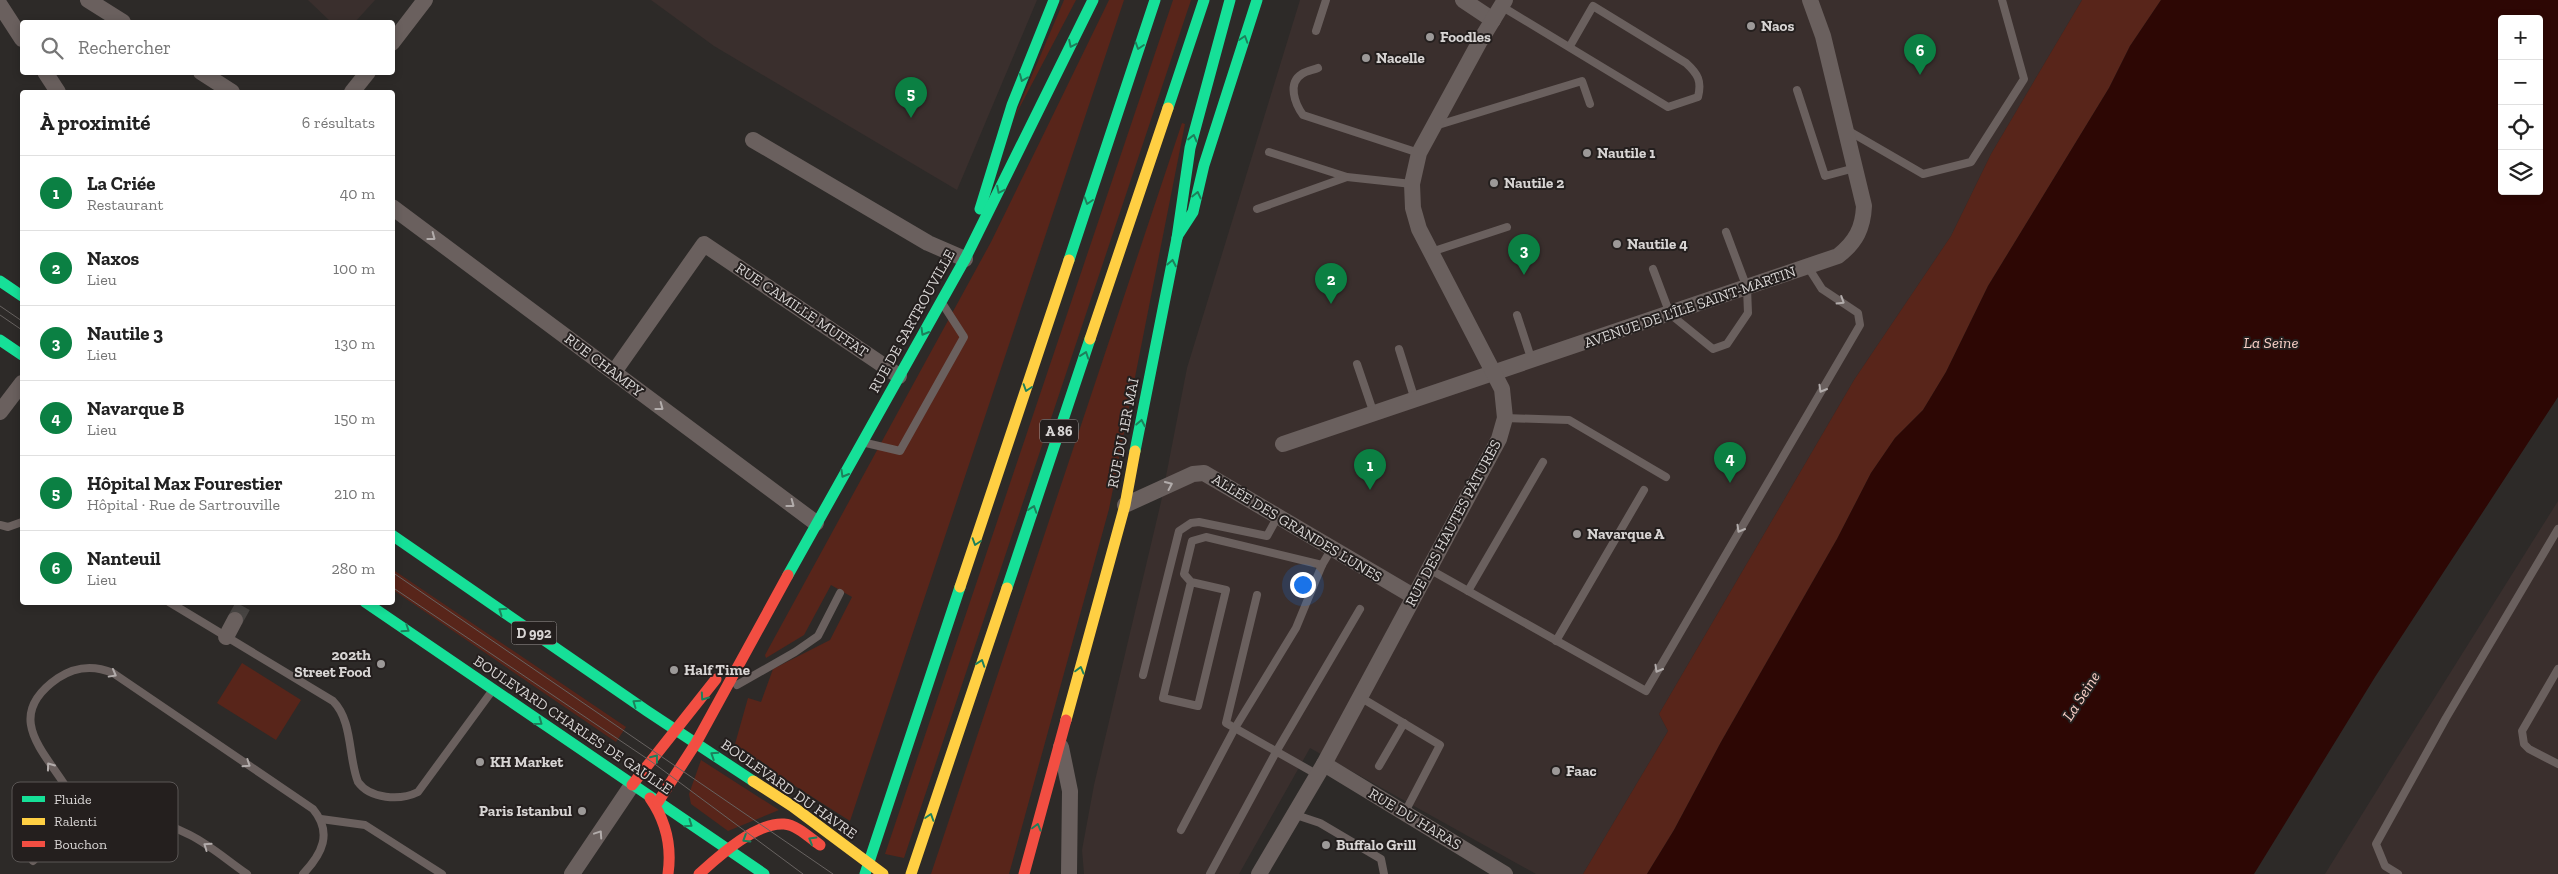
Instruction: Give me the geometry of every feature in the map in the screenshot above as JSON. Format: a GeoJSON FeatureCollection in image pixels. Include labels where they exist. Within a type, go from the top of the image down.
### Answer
{"type":"FeatureCollection","features":[{"type":"Feature","properties":{"kind":"main road","name":"RUE DE SARTROUVILLE"},"geometry":{"type":"LineString","coordinates":[[653,799],[696,743],[816,523],[965,259],[1012,106],[1054,0]]}},
{"type":"Feature","properties":{"kind":"main road"},"geometry":{"type":"LineString","coordinates":[[965,259],[1093,0]]}},
{"type":"Feature","properties":{"kind":"main road"},"geometry":{"type":"LineString","coordinates":[[843,859],[867,874],[878,803],[897,781],[1155,0]]}},
{"type":"Feature","properties":{"kind":"main road","name":"A 86"},"geometry":{"type":"LineString","coordinates":[[913,869],[1204,0]]}},
{"type":"Feature","properties":{"kind":"main road"},"geometry":{"type":"LineString","coordinates":[[1177,238],[1178,210],[1191,145],[1230,0]]}},
{"type":"Feature","properties":{"kind":"main road","name":"RUE DU 1ER MAI"},"geometry":{"type":"LineString","coordinates":[[1024,874],[1125,505],[1177,238],[1193,212],[1204,165],[1257,0]]}},
{"type":"Feature","properties":{"kind":"main road"},"geometry":{"type":"LineString","coordinates":[[0,281],[20,295]]}},
{"type":"Feature","properties":{"kind":"main road"},"geometry":{"type":"LineString","coordinates":[[0,340],[20,354]]}},
{"type":"Feature","properties":{"kind":"main road","name":"D 992"},"geometry":{"type":"LineString","coordinates":[[395,537],[676,730]]}},
{"type":"Feature","properties":{"kind":"main road","name":"RUE DE SARTROUVILLE"},"geometry":{"type":"LineString","coordinates":[[632,786],[697,706],[782,586]]}},
{"type":"Feature","properties":{"kind":"main road","name":"BOULEVARD CHARLES DE GAULLE"},"geometry":{"type":"LineString","coordinates":[[369,605],[494,689],[632,786],[764,874]]}},
{"type":"Feature","properties":{"kind":"main road","name":"BOULEVARD DU HAVRE"},"geometry":{"type":"LineString","coordinates":[[676,730],[792,806],[882,874]]}},
{"type":"Feature","properties":{"kind":"main road"},"geometry":{"type":"LineString","coordinates":[[653,799],[666,827],[669,848],[668,874]]}},
{"type":"Feature","properties":{"kind":"main road"},"geometry":{"type":"LineString","coordinates":[[699,874],[728,850],[765,828],[783,824],[826,848]]}},
{"type":"Feature","properties":{"kind":"main road"},"geometry":{"type":"LineString","coordinates":[[854,874],[875,828]]}},
{"type":"Feature","properties":{"kind":"street"},"geometry":{"type":"LineString","coordinates":[[88,0],[120,20]]}},
{"type":"Feature","properties":{"kind":"street"},"geometry":{"type":"LineString","coordinates":[[395,38],[425,0]]}},
{"type":"Feature","properties":{"kind":"street"},"geometry":{"type":"LineString","coordinates":[[1463,0],[1500,9]]}},
{"type":"Feature","properties":{"kind":"street","name":"AVENUE DE L'ÎLE SAINT-MARTIN"},"geometry":{"type":"LineString","coordinates":[[1283,444],[1808,267],[1838,256],[1851,246],[1859,234],[1864,206],[1823,36],[1810,0]]}},
{"type":"Feature","properties":{"kind":"street"},"geometry":{"type":"LineString","coordinates":[[0,5],[20,36]]}},
{"type":"Feature","properties":{"kind":"street","name":"RUE DES HAUTES PÂTURES"},"geometry":{"type":"LineString","coordinates":[[1258,874],[1296,815],[1360,697],[1499,439],[1505,418],[1502,389],[1419,230],[1415,215],[1412,184],[1418,153],[1500,9]]}},
{"type":"Feature","properties":{"kind":"street"},"geometry":{"type":"LineString","coordinates":[[47,75],[57,90]]}},
{"type":"Feature","properties":{"kind":"street"},"geometry":{"type":"LineString","coordinates":[[206,75],[229,90]]}},
{"type":"Feature","properties":{"kind":"street"},"geometry":{"type":"LineString","coordinates":[[354,90],[366,75]]}},
{"type":"Feature","properties":{"kind":"street"},"geometry":{"type":"LineString","coordinates":[[753,140],[928,243],[965,259]]}},
{"type":"Feature","properties":{"kind":"street","name":"RUE CHAMPY"},"geometry":{"type":"LineString","coordinates":[[395,209],[816,523]]}},
{"type":"Feature","properties":{"kind":"street","name":"RUE CAMILLE MUFFAT"},"geometry":{"type":"LineString","coordinates":[[614,372],[704,244],[899,376]]}},
{"type":"Feature","properties":{"kind":"street"},"geometry":{"type":"LineString","coordinates":[[0,412],[20,386]]}},
{"type":"Feature","properties":{"kind":"street","name":"ALLÉE DES GRANDES LUNES"},"geometry":{"type":"LineString","coordinates":[[1125,505],[1193,474],[1204,473],[1413,596]]}},
{"type":"Feature","properties":{"kind":"street"},"geometry":{"type":"LineString","coordinates":[[226,637],[235,620]]}},
{"type":"Feature","properties":{"kind":"street"},"geometry":{"type":"LineString","coordinates":[[1060,745],[1070,791],[1069,874]]}},
{"type":"Feature","properties":{"kind":"street","name":"RUE DU HARAS"},"geometry":{"type":"LineString","coordinates":[[1321,769],[1405,812],[1505,874]]}},
{"type":"Feature","properties":{"kind":"street"},"geometry":{"type":"LineString","coordinates":[[572,874],[632,786]]}},
{"type":"Feature","properties":{"kind":"lane"},"geometry":{"type":"LineString","coordinates":[[1316,31],[1326,0]]}},
{"type":"Feature","properties":{"kind":"lane"},"geometry":{"type":"LineString","coordinates":[[1845,129],[1923,174],[1971,162],[2024,79],[2002,0]]}},
{"type":"Feature","properties":{"kind":"lane"},"geometry":{"type":"LineString","coordinates":[[1500,9],[1570,46],[1668,107],[1698,97],[1701,86],[1697,73],[1686,63],[1593,6],[1570,46]]}},
{"type":"Feature","properties":{"kind":"lane"},"geometry":{"type":"LineString","coordinates":[[1318,68],[1301,74],[1296,82],[1294,101],[1303,115],[1418,153]]}},
{"type":"Feature","properties":{"kind":"lane"},"geometry":{"type":"LineString","coordinates":[[1432,127],[1582,81],[1590,104]]}},
{"type":"Feature","properties":{"kind":"lane"},"geometry":{"type":"LineString","coordinates":[[1797,90],[1825,176],[1855,168]]}},
{"type":"Feature","properties":{"kind":"lane"},"geometry":{"type":"LineString","coordinates":[[1269,152],[1347,177],[1412,184]]}},
{"type":"Feature","properties":{"kind":"lane"},"geometry":{"type":"LineString","coordinates":[[1257,209],[1347,177]]}},
{"type":"Feature","properties":{"kind":"lane"},"geometry":{"type":"LineString","coordinates":[[1430,252],[1506,227]]}},
{"type":"Feature","properties":{"kind":"lane"},"geometry":{"type":"LineString","coordinates":[[1653,269],[1670,314],[1713,349],[1727,344],[1748,313],[1747,288],[1726,232]]}},
{"type":"Feature","properties":{"kind":"lane"},"geometry":{"type":"LineString","coordinates":[[1428,569],[1646,691],[1860,325],[1858,313],[1822,289],[1808,267]]}},
{"type":"Feature","properties":{"kind":"lane"},"geometry":{"type":"LineString","coordinates":[[862,442],[900,451],[964,337],[958,324],[941,303]]}},
{"type":"Feature","properties":{"kind":"lane"},"geometry":{"type":"LineString","coordinates":[[1517,315],[1532,361]]}},
{"type":"Feature","properties":{"kind":"lane"},"geometry":{"type":"LineString","coordinates":[[1399,348],[1415,400]]}},
{"type":"Feature","properties":{"kind":"lane"},"geometry":{"type":"LineString","coordinates":[[1357,364],[1374,414]]}},
{"type":"Feature","properties":{"kind":"lane"},"geometry":{"type":"LineString","coordinates":[[1505,418],[1569,420],[1666,477]]}},
{"type":"Feature","properties":{"kind":"lane"},"geometry":{"type":"LineString","coordinates":[[1468,591],[1543,462]]}},
{"type":"Feature","properties":{"kind":"lane"},"geometry":{"type":"LineString","coordinates":[[1556,641],[1644,490]]}},
{"type":"Feature","properties":{"kind":"lane"},"geometry":{"type":"LineString","coordinates":[[1143,675],[1179,531],[1191,523],[1199,522],[1267,536],[1278,516]]}},
{"type":"Feature","properties":{"kind":"lane"},"geometry":{"type":"LineString","coordinates":[[0,525],[8,527],[20,523]]}},
{"type":"Feature","properties":{"kind":"lane"},"geometry":{"type":"LineString","coordinates":[[2398,874],[2385,866],[2376,844],[2446,718],[2558,529]]}},
{"type":"Feature","properties":{"kind":"lane"},"geometry":{"type":"LineString","coordinates":[[1191,582],[1163,698],[1198,706],[1226,590],[1191,582],[1184,574],[1191,543],[1201,537],[1322,565]]}},
{"type":"Feature","properties":{"kind":"lane"},"geometry":{"type":"LineString","coordinates":[[1182,830],[1235,728],[1296,628],[1322,565],[1332,548]]}},
{"type":"Feature","properties":{"kind":"lane"},"geometry":{"type":"LineString","coordinates":[[725,692],[795,652],[818,636],[840,593]]}},
{"type":"Feature","properties":{"kind":"lane"},"geometry":{"type":"LineString","coordinates":[[1257,595],[1226,723],[1276,752],[1321,769]]}},
{"type":"Feature","properties":{"kind":"lane"},"geometry":{"type":"LineString","coordinates":[[174,605],[333,701],[340,708],[345,723],[358,782],[361,787],[385,797],[410,796],[418,792],[494,689]]}},
{"type":"Feature","properties":{"kind":"lane"},"geometry":{"type":"LineString","coordinates":[[1210,874],[1276,752],[1360,609]]}},
{"type":"Feature","properties":{"kind":"lane"},"geometry":{"type":"LineString","coordinates":[[62,782],[38,747],[30,718],[34,706],[46,686],[61,676],[79,669],[98,666],[113,673],[313,809],[321,819],[324,832],[321,849],[303,874]]}},
{"type":"Feature","properties":{"kind":"lane"},"geometry":{"type":"LineString","coordinates":[[2558,669],[2522,732],[2524,744],[2529,749],[2558,764]]}},
{"type":"Feature","properties":{"kind":"lane"},"geometry":{"type":"LineString","coordinates":[[1360,697],[1440,745],[1405,812]]}},
{"type":"Feature","properties":{"kind":"lane"},"geometry":{"type":"LineString","coordinates":[[1379,766],[1404,723]]}},
{"type":"Feature","properties":{"kind":"lane"},"geometry":{"type":"LineString","coordinates":[[1296,815],[1320,823],[1380,859],[1384,874]]}},
{"type":"Feature","properties":{"kind":"lane"},"geometry":{"type":"LineString","coordinates":[[321,819],[365,825],[442,874]]}},
{"type":"Feature","properties":{"kind":"lane"},"geometry":{"type":"LineString","coordinates":[[178,829],[192,835],[247,874]]}},
{"type":"Feature","properties":{"kind":"shaded area"},"geometry":{"type":"Polygon","coordinates":[[[308,0],[375,0],[357,20],[329,20],[308,0]]]}},
{"type":"Feature","properties":{"kind":"shaded area"},"geometry":{"type":"Polygon","coordinates":[[[651,0],[1037,0],[957,190],[714,46],[651,0]]]}},
{"type":"Feature","properties":{"kind":"shaded area"},"geometry":{"type":"Polygon","coordinates":[[[1064,0],[1076,0],[1013,120],[1064,0]]]}},
{"type":"Feature","properties":{"kind":"shaded area"},"geometry":{"type":"Polygon","coordinates":[[[1109,0],[1124,0],[850,821],[737,749],[735,744],[748,698],[761,702],[773,669],[830,640],[852,597],[831,585],[804,635],[766,658],[765,655],[991,242],[1109,0]]]}},
{"type":"Feature","properties":{"kind":"shaded area"},"geometry":{"type":"Polygon","coordinates":[[[1173,0],[1191,0],[904,858],[885,854],[1173,0]]]}},
{"type":"Feature","properties":{"kind":"shaded area"},"geometry":{"type":"Polygon","coordinates":[[[1300,0],[2082,0],[1991,154],[1951,236],[1854,380],[1659,714],[1668,731],[1583,874],[1536,874],[1310,748],[1239,874],[1084,874],[1082,850],[1094,785],[1161,502],[1187,368],[1300,0]]]}},
{"type":"Feature","properties":{"kind":"shaded area"},"geometry":{"type":"Polygon","coordinates":[[[2082,0],[2161,0],[2130,46],[2109,88],[1988,286],[1946,372],[1923,410],[1895,438],[1871,473],[1837,539],[1721,742],[1674,830],[1647,874],[1583,874],[1668,731],[1659,714],[1854,380],[1951,236],[1991,154],[2082,0]]]}},
{"type":"Feature","properties":{"kind":"shaded area"},"geometry":{"type":"Polygon","coordinates":[[[1182,123],[1185,124],[1109,509],[1009,874],[931,874],[1182,123]]]}},
{"type":"Feature","properties":{"kind":"shaded area"},"geometry":{"type":"Polygon","coordinates":[[[2558,501],[2558,874],[2325,874],[2420,721],[2558,501]]]}},
{"type":"Feature","properties":{"kind":"shaded area"},"geometry":{"type":"Polygon","coordinates":[[[395,571],[626,727],[616,742],[395,591],[395,571]]]}},
{"type":"Feature","properties":{"kind":"shaded area"},"geometry":{"type":"Polygon","coordinates":[[[242,663],[301,700],[276,740],[217,703],[242,663]]]}},
{"type":"Feature","properties":{"kind":"shaded area"},"geometry":{"type":"Polygon","coordinates":[[[701,760],[779,810],[728,831],[691,804],[689,794],[701,760]]]}},
{"type":"Feature","properties":{"kind":"water","name":"La Seine"},"geometry":{"type":"Polygon","coordinates":[[[2161,0],[2558,0],[2558,397],[2375,677],[2254,874],[1647,874],[1674,830],[1721,742],[1837,539],[1871,473],[1895,438],[1923,410],[1946,372],[1988,286],[2109,88],[2130,46],[2161,0]]]}},
{"type":"Feature","properties":{"kind":"tunnel"},"geometry":{"type":"LineString","coordinates":[[235,620],[243,605]]}},
{"type":"Feature","properties":{"kind":"tram line"},"geometry":{"type":"LineString","coordinates":[[0,306],[20,320]]}},
{"type":"Feature","properties":{"kind":"tram line"},"geometry":{"type":"LineString","coordinates":[[0,315],[20,329]]}},
{"type":"Feature","properties":{"kind":"tram line"},"geometry":{"type":"LineString","coordinates":[[395,574],[833,874]]}},
{"type":"Feature","properties":{"kind":"tram line"},"geometry":{"type":"LineString","coordinates":[[395,589],[652,762],[803,874]]}},
{"type":"Feature","properties":{"kind":"traffic: fast"},"geometry":{"type":"LineString","coordinates":[[980,209],[1012,105],[1054,0]]}},
{"type":"Feature","properties":{"kind":"traffic: fast"},"geometry":{"type":"LineString","coordinates":[[965,259],[1093,0]]}},
{"type":"Feature","properties":{"kind":"traffic: fast"},"geometry":{"type":"LineString","coordinates":[[1069,260],[1155,0]]}},
{"type":"Feature","properties":{"kind":"traffic: fast"},"geometry":{"type":"LineString","coordinates":[[1168,108],[1204,0]]}},
{"type":"Feature","properties":{"kind":"traffic: fast"},"geometry":{"type":"LineString","coordinates":[[1177,238],[1190,148],[1230,0]]}},
{"type":"Feature","properties":{"kind":"traffic: fast"},"geometry":{"type":"LineString","coordinates":[[1178,235],[1193,212],[1204,165],[1257,0]]}},
{"type":"Feature","properties":{"kind":"traffic: fast"},"geometry":{"type":"LineString","coordinates":[[1135,451],[1177,238]]}},
{"type":"Feature","properties":{"kind":"traffic: fast"},"geometry":{"type":"LineString","coordinates":[[788,575],[965,259]]}},
{"type":"Feature","properties":{"kind":"traffic: fast"},"geometry":{"type":"LineString","coordinates":[[0,281],[20,295]]}},
{"type":"Feature","properties":{"kind":"traffic: fast"},"geometry":{"type":"LineString","coordinates":[[1007,588],[1090,339]]}},
{"type":"Feature","properties":{"kind":"traffic: fast"},"geometry":{"type":"LineString","coordinates":[[0,340],[20,354]]}},
{"type":"Feature","properties":{"kind":"traffic: fast"},"geometry":{"type":"LineString","coordinates":[[395,537],[647,711],[753,781]]}},
{"type":"Feature","properties":{"kind":"traffic: fast"},"geometry":{"type":"LineString","coordinates":[[865,874],[960,587]]}},
{"type":"Feature","properties":{"kind":"traffic: fast"},"geometry":{"type":"LineString","coordinates":[[369,605],[764,874]]}},
{"type":"Feature","properties":{"kind":"traffic: slow"},"geometry":{"type":"LineString","coordinates":[[1090,339],[1168,108]]}},
{"type":"Feature","properties":{"kind":"traffic: slow"},"geometry":{"type":"LineString","coordinates":[[960,587],[1069,260]]}},
{"type":"Feature","properties":{"kind":"traffic: slow"},"geometry":{"type":"LineString","coordinates":[[1066,720],[1125,505],[1135,451]]}},
{"type":"Feature","properties":{"kind":"traffic: slow"},"geometry":{"type":"LineString","coordinates":[[911,874],[1007,588]]}},
{"type":"Feature","properties":{"kind":"traffic: slow"},"geometry":{"type":"LineString","coordinates":[[753,781],[792,806],[883,874]]}},
{"type":"Feature","properties":{"kind":"traffic: jam"},"geometry":{"type":"LineString","coordinates":[[658,802],[696,743],[788,575]]}},
{"type":"Feature","properties":{"kind":"traffic: jam"},"geometry":{"type":"LineString","coordinates":[[632,785],[716,679]]}},
{"type":"Feature","properties":{"kind":"traffic: jam"},"geometry":{"type":"LineString","coordinates":[[1024,874],[1066,720]]}},
{"type":"Feature","properties":{"kind":"traffic: jam"},"geometry":{"type":"LineString","coordinates":[[650,798],[664,825],[669,854],[668,874]]}},
{"type":"Feature","properties":{"kind":"traffic: jam"},"geometry":{"type":"LineString","coordinates":[[699,874],[750,834],[773,825],[784,824],[794,827],[820,845]]}},
{"type":"Feature","properties":{"kind":"place","name":"Naos"},"geometry":{"type":"Point","coordinates":[1751,26]}},
{"type":"Feature","properties":{"kind":"place","name":"Foodles"},"geometry":{"type":"Point","coordinates":[1430,37]}},
{"type":"Feature","properties":{"kind":"place","name":"Nacelle"},"geometry":{"type":"Point","coordinates":[1366,58]}},
{"type":"Feature","properties":{"kind":"place","name":"Nanteuil"},"geometry":{"type":"Point","coordinates":[1920,75]}},
{"type":"Feature","properties":{"kind":"place","name":"Hôpital Max Fourestier"},"geometry":{"type":"Point","coordinates":[911,118]}},
{"type":"Feature","properties":{"kind":"place","name":"Nautile 1"},"geometry":{"type":"Point","coordinates":[1587,153]}},
{"type":"Feature","properties":{"kind":"place","name":"Nautile 2"},"geometry":{"type":"Point","coordinates":[1494,183]}},
{"type":"Feature","properties":{"kind":"place","name":"Nautile 4"},"geometry":{"type":"Point","coordinates":[1617,244]}},
{"type":"Feature","properties":{"kind":"place","name":"Nautile 3"},"geometry":{"type":"Point","coordinates":[1524,275]}},
{"type":"Feature","properties":{"kind":"place","name":"Naxos"},"geometry":{"type":"Point","coordinates":[1331,304]}},
{"type":"Feature","properties":{"kind":"place","name":"Navarque B"},"geometry":{"type":"Point","coordinates":[1730,483]}},
{"type":"Feature","properties":{"kind":"place","name":"La Criée"},"geometry":{"type":"Point","coordinates":[1370,490]}},
{"type":"Feature","properties":{"kind":"place","name":"Navarque A"},"geometry":{"type":"Point","coordinates":[1577,534]}},
{"type":"Feature","properties":{"kind":"place","name":"202th Street Food"},"geometry":{"type":"Point","coordinates":[381,664]}},
{"type":"Feature","properties":{"kind":"place","name":"Half Time"},"geometry":{"type":"Point","coordinates":[674,670]}},
{"type":"Feature","properties":{"kind":"place","name":"KH Market"},"geometry":{"type":"Point","coordinates":[480,762]}},
{"type":"Feature","properties":{"kind":"place","name":"Faac"},"geometry":{"type":"Point","coordinates":[1556,771]}},
{"type":"Feature","properties":{"kind":"place","name":"Paris Istanbul"},"geometry":{"type":"Point","coordinates":[582,811]}},
{"type":"Feature","properties":{"kind":"place","name":"Buffalo Grill"},"geometry":{"type":"Point","coordinates":[1326,845]}}]}
